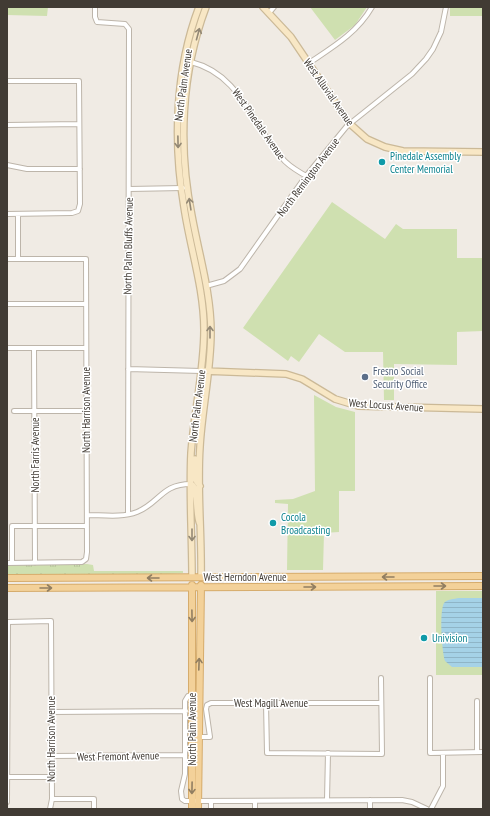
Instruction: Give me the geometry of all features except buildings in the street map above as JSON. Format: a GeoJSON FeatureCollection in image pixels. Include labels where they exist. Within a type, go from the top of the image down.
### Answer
{"type":"FeatureCollection","features":[{"type":"Feature","properties":{"kind":"main road","name":"North Palm Avenue"},"geometry":{"type":"LineString","coordinates":[[192,809],[195,802],[198,737],[201,587],[200,448],[204,371],[204,330],[203,308],[190,241],[178,125],[179,100],[185,60],[199,7]]}},
{"type":"Feature","properties":{"kind":"main road","name":"North Palm Avenue"},"geometry":{"type":"LineString","coordinates":[[198,809],[195,802],[192,684],[192,443],[211,333],[206,286],[184,188],[184,138],[185,109],[191,62],[206,7]]}},
{"type":"Feature","properties":{"kind":"main road","name":"West Alluvial Avenue"},"geometry":{"type":"LineString","coordinates":[[263,7],[288,32],[350,123],[367,139],[394,150],[411,152],[483,152]]}},
{"type":"Feature","properties":{"kind":"main road"},"geometry":{"type":"LineString","coordinates":[[188,48],[191,62]]}},
{"type":"Feature","properties":{"kind":"main road"},"geometry":{"type":"LineString","coordinates":[[185,60],[188,64],[184,93],[185,109]]}},
{"type":"Feature","properties":{"kind":"main road"},"geometry":{"type":"LineString","coordinates":[[190,241],[196,254],[203,284],[206,286]]}},
{"type":"Feature","properties":{"kind":"main road","name":"West Locust Avenue"},"geometry":{"type":"LineString","coordinates":[[204,371],[286,374],[302,379],[333,398],[358,406],[483,409]]}},
{"type":"Feature","properties":{"kind":"main road"},"geometry":{"type":"LineString","coordinates":[[192,443],[195,448],[195,479],[200,486]]}},
{"type":"Feature","properties":{"kind":"main road"},"geometry":{"type":"LineString","coordinates":[[191,484],[196,490],[196,517],[201,526]]}},
{"type":"Feature","properties":{"kind":"main road","name":"West Herndon Avenue"},"geometry":{"type":"LineString","coordinates":[[7,578],[483,576]]}},
{"type":"Feature","properties":{"kind":"main road","name":"West Herndon Avenue"},"geometry":{"type":"LineString","coordinates":[[7,588],[483,586]]}},
{"type":"Feature","properties":{"kind":"main road"},"geometry":{"type":"LineString","coordinates":[[192,684],[196,689],[198,737]]}},
{"type":"Feature","properties":{"kind":"street","name":"North Palm Bluffs Avenue"},"geometry":{"type":"LineString","coordinates":[[95,7],[95,18],[97,22],[123,24],[128,27],[128,514]]}},
{"type":"Feature","properties":{"kind":"street"},"geometry":{"type":"LineString","coordinates":[[269,13],[274,7]]}},
{"type":"Feature","properties":{"kind":"street"},"geometry":{"type":"LineString","coordinates":[[309,63],[352,33],[362,22],[372,7]]}},
{"type":"Feature","properties":{"kind":"street","name":"North Remington Avenue"},"geometry":{"type":"LineString","coordinates":[[206,286],[224,281],[240,269],[306,176],[350,123],[412,74],[426,60],[441,32],[446,7]]}},
{"type":"Feature","properties":{"kind":"street","name":"West Pinedale Avenue"},"geometry":{"type":"LineString","coordinates":[[191,62],[213,70],[230,84],[281,157],[306,176]]}},
{"type":"Feature","properties":{"kind":"street"},"geometry":{"type":"LineString","coordinates":[[7,81],[79,81],[80,169],[80,204],[78,211],[72,213],[7,214]]}},
{"type":"Feature","properties":{"kind":"street"},"geometry":{"type":"LineString","coordinates":[[7,125],[79,124]]}},
{"type":"Feature","properties":{"kind":"street"},"geometry":{"type":"LineString","coordinates":[[7,165],[27,169],[80,169]]}},
{"type":"Feature","properties":{"kind":"street"},"geometry":{"type":"LineString","coordinates":[[129,189],[184,188]]}},
{"type":"Feature","properties":{"kind":"street"},"geometry":{"type":"LineString","coordinates":[[7,259],[18,259],[18,214]]}},
{"type":"Feature","properties":{"kind":"street","name":"North Harrison Avenue"},"geometry":{"type":"LineString","coordinates":[[18,259],[86,259],[86,560],[82,562],[35,563]]}},
{"type":"Feature","properties":{"kind":"street"},"geometry":{"type":"LineString","coordinates":[[7,304],[86,304]]}},
{"type":"Feature","properties":{"kind":"street"},"geometry":{"type":"LineString","coordinates":[[7,348],[86,348]]}},
{"type":"Feature","properties":{"kind":"street","name":"North Farris Avenue"},"geometry":{"type":"LineString","coordinates":[[34,348],[35,563]]}},
{"type":"Feature","properties":{"kind":"street","name":"West Locust Avenue"},"geometry":{"type":"LineString","coordinates":[[128,369],[204,371]]}},
{"type":"Feature","properties":{"kind":"street"},"geometry":{"type":"LineString","coordinates":[[14,411],[86,411]]}},
{"type":"Feature","properties":{"kind":"street"},"geometry":{"type":"LineString","coordinates":[[87,515],[128,514],[143,509],[173,486],[191,484]]}},
{"type":"Feature","properties":{"kind":"street"},"geometry":{"type":"LineString","coordinates":[[12,563],[12,526],[87,526]]}},
{"type":"Feature","properties":{"kind":"street"},"geometry":{"type":"LineString","coordinates":[[7,563],[35,563]]}},
{"type":"Feature","properties":{"kind":"street","name":"North Harrison Avenue"},"geometry":{"type":"LineString","coordinates":[[8,622],[51,621],[52,799],[50,809]]}},
{"type":"Feature","properties":{"kind":"street"},"geometry":{"type":"LineString","coordinates":[[7,802],[8,622]]}},
{"type":"Feature","properties":{"kind":"street"},"geometry":{"type":"LineString","coordinates":[[266,703],[267,753],[382,754],[381,678]]}},
{"type":"Feature","properties":{"kind":"street"},"geometry":{"type":"LineString","coordinates":[[430,678],[430,753],[483,752]]}},
{"type":"Feature","properties":{"kind":"street"},"geometry":{"type":"LineString","coordinates":[[193,696],[188,696],[186,698],[185,774],[181,791],[182,799],[195,802],[402,800],[412,802],[427,809]]}},
{"type":"Feature","properties":{"kind":"street"},"geometry":{"type":"LineString","coordinates":[[477,701],[477,752]]}},
{"type":"Feature","properties":{"kind":"street","name":"West Magill Avenue"},"geometry":{"type":"LineString","coordinates":[[198,737],[210,737],[211,730],[206,715],[206,707],[208,703],[381,703]]}},
{"type":"Feature","properties":{"kind":"street"},"geometry":{"type":"LineString","coordinates":[[51,712],[186,711]]}},
{"type":"Feature","properties":{"kind":"street"},"geometry":{"type":"LineString","coordinates":[[327,800],[328,753]]}},
{"type":"Feature","properties":{"kind":"street"},"geometry":{"type":"LineString","coordinates":[[431,809],[443,786],[443,753]]}},
{"type":"Feature","properties":{"kind":"street","name":"West Fremont Avenue"},"geometry":{"type":"LineString","coordinates":[[51,756],[185,755]]}},
{"type":"Feature","properties":{"kind":"street"},"geometry":{"type":"LineString","coordinates":[[8,777],[51,777]]}},
{"type":"Feature","properties":{"kind":"street"},"geometry":{"type":"LineString","coordinates":[[52,799],[94,799],[94,809]]}},
{"type":"Feature","properties":{"kind":"street"},"geometry":{"type":"LineString","coordinates":[[370,800],[370,809]]}},
{"type":"Feature","properties":{"kind":"street"},"geometry":{"type":"LineString","coordinates":[[211,801],[211,809]]}},
{"type":"Feature","properties":{"kind":"street"},"geometry":{"type":"LineString","coordinates":[[255,801],[255,809]]}},
{"type":"Feature","properties":{"kind":"green space"},"geometry":{"type":"Polygon","coordinates":[[[7,7],[48,7],[47,16],[7,15],[7,7]]]}},
{"type":"Feature","properties":{"kind":"green space"},"geometry":{"type":"Polygon","coordinates":[[[310,7],[367,7],[355,25],[335,40],[310,7]]]}},
{"type":"Feature","properties":{"kind":"green space"},"geometry":{"type":"Polygon","coordinates":[[[450,7],[483,7],[483,16],[450,16],[450,7]]]}},
{"type":"Feature","properties":{"kind":"green space"},"geometry":{"type":"Polygon","coordinates":[[[332,202],[385,239],[396,224],[403,229],[457,229],[457,258],[483,258],[483,331],[457,332],[457,365],[394,364],[394,400],[384,400],[383,352],[345,352],[319,334],[299,362],[291,356],[288,361],[243,328],[332,202]]]}},
{"type":"Feature","properties":{"kind":"green space"},"geometry":{"type":"Polygon","coordinates":[[[314,395],[336,407],[355,412],[355,491],[339,491],[339,532],[324,533],[323,570],[287,570],[288,504],[275,503],[275,500],[293,499],[315,491],[314,395]]]}},
{"type":"Feature","properties":{"kind":"green space"},"geometry":{"type":"Polygon","coordinates":[[[7,565],[93,565],[94,571],[183,571],[183,573],[7,575],[7,565]]]}},
{"type":"Feature","properties":{"kind":"green space"},"geometry":{"type":"Polygon","coordinates":[[[436,591],[483,591],[483,675],[436,675],[436,591]]]}},
{"type":"Feature","properties":{"kind":"water"},"geometry":{"type":"Polygon","coordinates":[[[459,598],[483,598],[483,667],[452,667],[445,661],[442,632],[442,608],[444,603],[447,601],[459,598]]]}},
{"type":"Feature","properties":{"kind":"place","name":"Pinedale Assembly Center Memorial"},"geometry":{"type":"Point","coordinates":[382,162]}},
{"type":"Feature","properties":{"kind":"place","name":"Fresno Social Security Office"},"geometry":{"type":"Point","coordinates":[365,377]}},
{"type":"Feature","properties":{"kind":"place","name":"Cocola Broadcasting"},"geometry":{"type":"Point","coordinates":[273,523]}},
{"type":"Feature","properties":{"kind":"place","name":"Univision"},"geometry":{"type":"Point","coordinates":[424,638]}}]}
